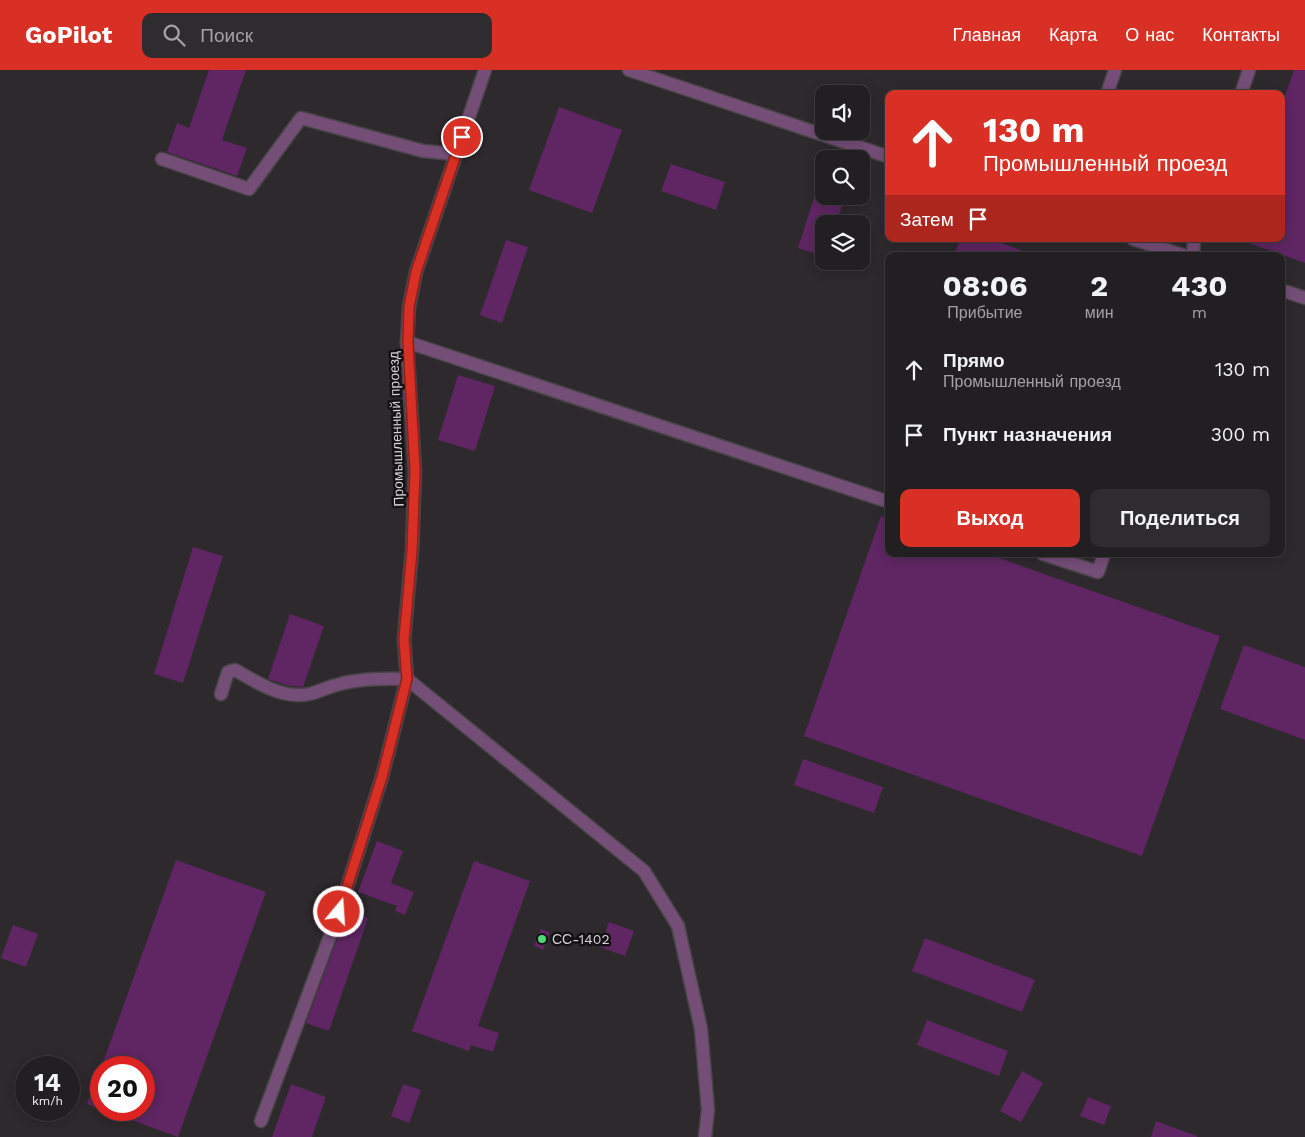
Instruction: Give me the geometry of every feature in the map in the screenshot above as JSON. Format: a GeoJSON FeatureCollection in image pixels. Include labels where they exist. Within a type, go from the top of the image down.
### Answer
{"type":"FeatureCollection","features":[{"type":"Feature","properties":{"kind":"street","name":"Промышленный проезд"},"geometry":{"type":"LineString","coordinates":[[261,1121],[342,902],[382,777],[407,679],[404,639],[412,551],[415,471],[408,342],[409,307],[416,272],[485,70]]}},
{"type":"Feature","properties":{"kind":"street"},"geometry":{"type":"LineString","coordinates":[[629,70],[885,156]]}},
{"type":"Feature","properties":{"kind":"street"},"geometry":{"type":"LineString","coordinates":[[1108,90],[1115,70]]}},
{"type":"Feature","properties":{"kind":"street"},"geometry":{"type":"LineString","coordinates":[[1242,90],[1249,70]]}},
{"type":"Feature","properties":{"kind":"street"},"geometry":{"type":"LineString","coordinates":[[162,159],[249,189],[301,118],[423,151],[456,154]]}},
{"type":"Feature","properties":{"kind":"street"},"geometry":{"type":"LineString","coordinates":[[1142,242],[1173,252]]}},
{"type":"Feature","properties":{"kind":"street"},"geometry":{"type":"LineString","coordinates":[[1285,291],[1305,298]]}},
{"type":"Feature","properties":{"kind":"street"},"geometry":{"type":"LineString","coordinates":[[408,342],[885,501]]}},
{"type":"Feature","properties":{"kind":"street"},"geometry":{"type":"LineString","coordinates":[[1052,557],[1098,572],[1103,557]]}},
{"type":"Feature","properties":{"kind":"street"},"geometry":{"type":"LineString","coordinates":[[221,694],[228,672],[235,670],[270,688],[295,695],[316,694],[334,685],[380,678],[407,679],[644,871],[678,926],[701,1029],[708,1110],[705,1137]]}},
{"type":"Feature","properties":{"kind":"building"},"geometry":{"type":"Polygon","coordinates":[[[209,70],[246,70],[222,140],[247,148],[237,176],[167,152],[177,123],[189,128],[209,70]]]}},
{"type":"Feature","properties":{"kind":"building"},"geometry":{"type":"Polygon","coordinates":[[[1294,70],[1305,70],[1305,263],[1285,256],[1285,252],[1274,252],[1246,242],[1285,242],[1285,96],[1294,70]]]}},
{"type":"Feature","properties":{"kind":"building"},"geometry":{"type":"Polygon","coordinates":[[[559,107],[622,130],[592,213],[529,190],[559,107]]]}},
{"type":"Feature","properties":{"kind":"building"},"geometry":{"type":"Polygon","coordinates":[[[671,164],[725,182],[716,210],[661,191],[671,164]]]}},
{"type":"Feature","properties":{"kind":"building"},"geometry":{"type":"Polygon","coordinates":[[[815,195],[815,205],[842,205],[839,215],[815,215],[815,253],[798,248],[815,195]]]}},
{"type":"Feature","properties":{"kind":"building"},"geometry":{"type":"Polygon","coordinates":[[[506,240],[528,247],[502,323],[480,315],[506,240]]]}},
{"type":"Feature","properties":{"kind":"building"},"geometry":{"type":"Polygon","coordinates":[[[959,242],[999,242],[1026,252],[955,252],[959,242]]]}},
{"type":"Feature","properties":{"kind":"building"},"geometry":{"type":"Polygon","coordinates":[[[458,375],[495,386],[475,451],[438,440],[458,375]]]}},
{"type":"Feature","properties":{"kind":"building"},"geometry":{"type":"Polygon","coordinates":[[[881,516],[885,518],[885,557],[996,557],[1220,636],[1142,856],[804,736],[881,516]]]}},
{"type":"Feature","properties":{"kind":"building"},"geometry":{"type":"Polygon","coordinates":[[[193,547],[223,556],[183,683],[154,674],[193,547]]]}},
{"type":"Feature","properties":{"kind":"building"},"geometry":{"type":"Polygon","coordinates":[[[290,614],[324,626],[303,687],[289,686],[268,679],[290,614]]]}},
{"type":"Feature","properties":{"kind":"building"},"geometry":{"type":"Polygon","coordinates":[[[1244,645],[1305,667],[1305,740],[1220,709],[1244,645]]]}},
{"type":"Feature","properties":{"kind":"building"},"geometry":{"type":"Polygon","coordinates":[[[803,759],[883,787],[874,813],[794,785],[803,759]]]}},
{"type":"Feature","properties":{"kind":"building"},"geometry":{"type":"Polygon","coordinates":[[[377,841],[403,851],[391,883],[414,892],[405,915],[395,911],[397,906],[358,892],[377,841]]]}},
{"type":"Feature","properties":{"kind":"building"},"geometry":{"type":"Polygon","coordinates":[[[176,860],[266,892],[178,1137],[134,1121],[155,1121],[155,1056],[105,1056],[176,860]]]}},
{"type":"Feature","properties":{"kind":"building"},"geometry":{"type":"Polygon","coordinates":[[[474,861],[530,881],[478,1026],[499,1033],[493,1052],[471,1045],[469,1051],[412,1031],[474,861]]]}},
{"type":"Feature","properties":{"kind":"building"},"geometry":{"type":"Polygon","coordinates":[[[348,910],[368,918],[329,1031],[306,1023],[348,910]]]}},
{"type":"Feature","properties":{"kind":"building"},"geometry":{"type":"Polygon","coordinates":[[[609,922],[634,931],[625,956],[600,947],[609,922]]]}},
{"type":"Feature","properties":{"kind":"building"},"geometry":{"type":"Polygon","coordinates":[[[13,925],[38,934],[26,967],[1,958],[13,925]]]}},
{"type":"Feature","properties":{"kind":"building","name":"СС-1402"},"geometry":{"type":"Polygon","coordinates":[[[541,929],[550,932],[543,950],[534,946],[541,929]]]}},
{"type":"Feature","properties":{"kind":"building"},"geometry":{"type":"Polygon","coordinates":[[[925,938],[1035,980],[1022,1012],[912,971],[925,938]]]}},
{"type":"Feature","properties":{"kind":"building"},"geometry":{"type":"Polygon","coordinates":[[[927,1020],[1008,1051],[999,1076],[917,1045],[927,1020]]]}},
{"type":"Feature","properties":{"kind":"building"},"geometry":{"type":"Polygon","coordinates":[[[1022,1071],[1043,1083],[1021,1122],[1000,1111],[1022,1071]]]}},
{"type":"Feature","properties":{"kind":"building"},"geometry":{"type":"Polygon","coordinates":[[[291,1084],[326,1097],[312,1137],[272,1137],[291,1084]]]}},
{"type":"Feature","properties":{"kind":"building"},"geometry":{"type":"Polygon","coordinates":[[[403,1084],[421,1090],[409,1123],[391,1116],[403,1084]]]}},
{"type":"Feature","properties":{"kind":"building"},"geometry":{"type":"Polygon","coordinates":[[[1088,1097],[1111,1106],[1104,1125],[1080,1116],[1088,1097]]]}},
{"type":"Feature","properties":{"kind":"building"},"geometry":{"type":"Polygon","coordinates":[[[1156,1121],[1197,1136],[1197,1137],[1151,1137],[1156,1121]]]}},
{"type":"Feature","properties":{"kind":"place","name":"СС-1402"},"geometry":{"type":"Point","coordinates":[542,939]}},
{"type":"Feature","properties":{"kind":"route"},"geometry":{"type":"LineString","coordinates":[[339,912],[382,777],[407,679],[404,639],[412,551],[415,471],[408,342],[409,307],[416,272],[462,137]]}}]}
